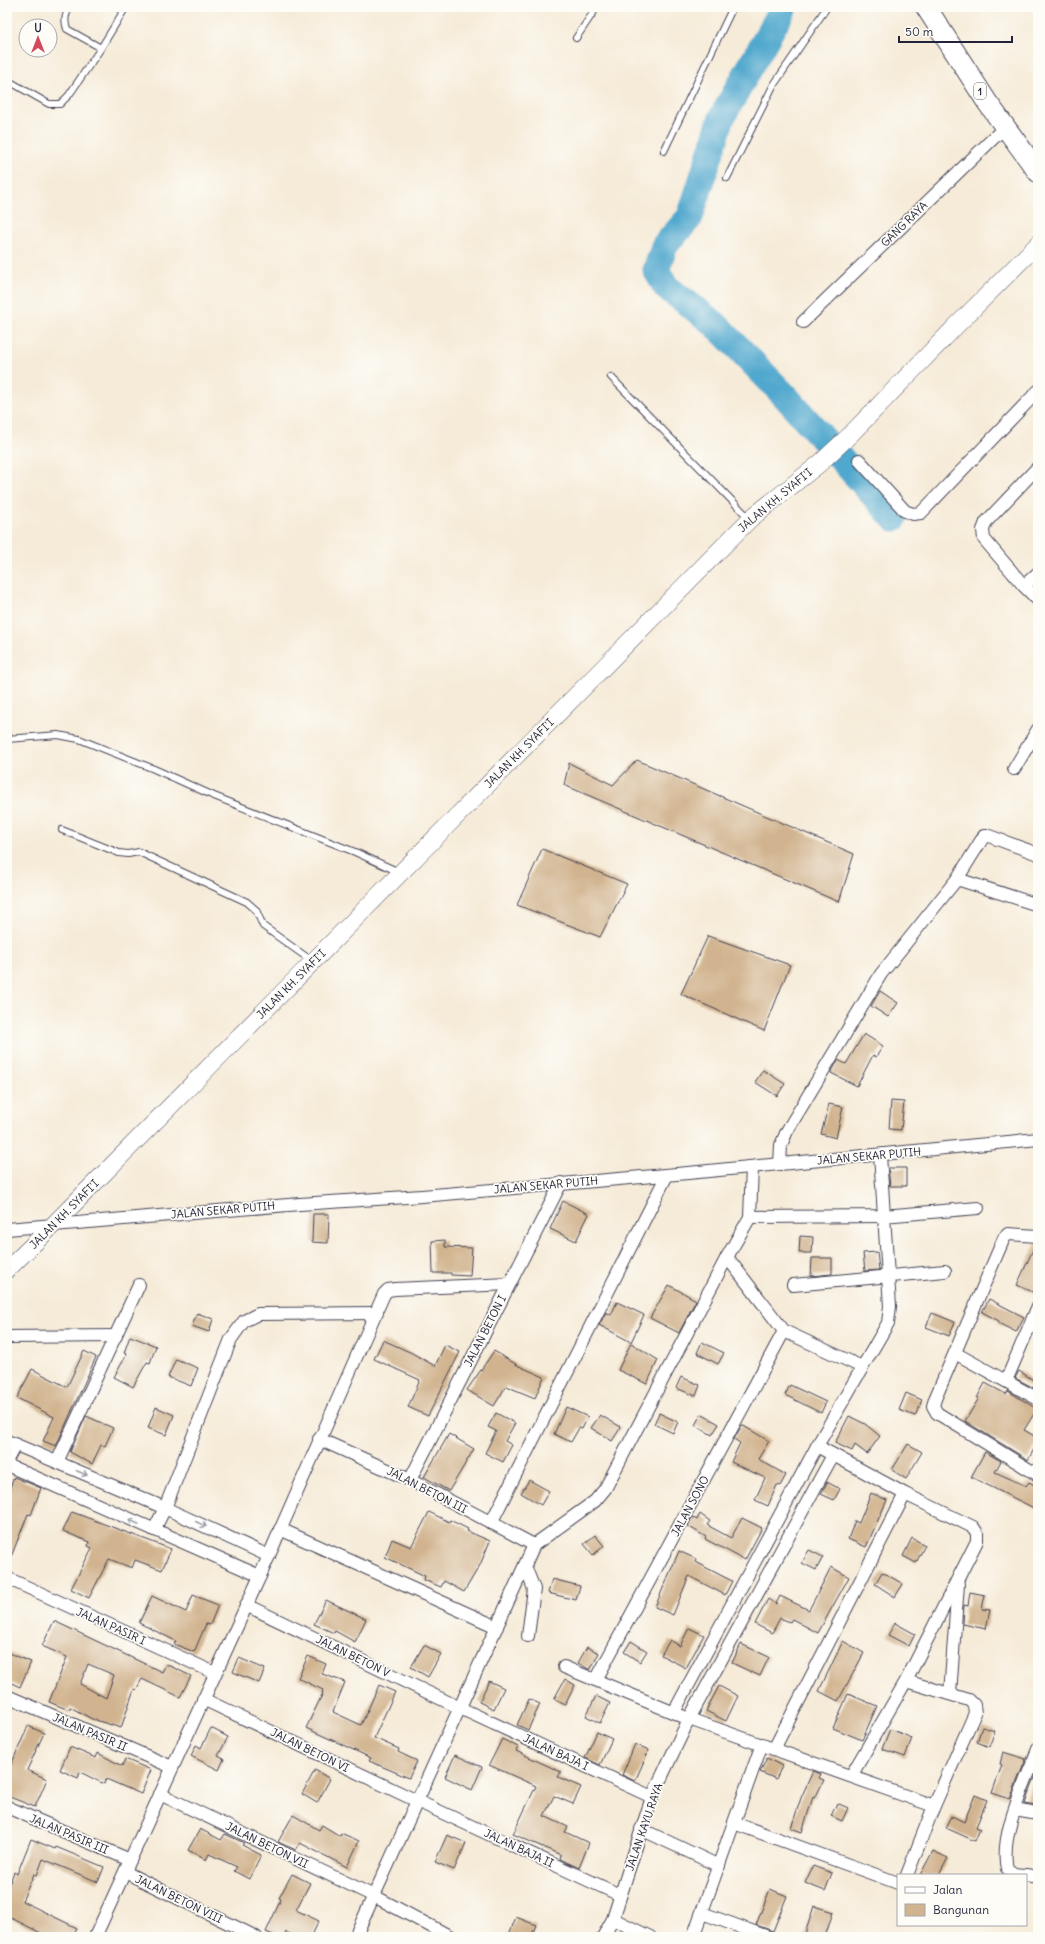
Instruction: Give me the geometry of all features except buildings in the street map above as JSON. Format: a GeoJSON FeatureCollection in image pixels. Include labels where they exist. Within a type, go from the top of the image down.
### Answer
{"type":"FeatureCollection","features":[{"type":"Feature","properties":{"kind":"highway","name":"1"},"geometry":{"type":"LineString","coordinates":[[926,7],[1004,127],[1038,172]]}},
{"type":"Feature","properties":{"kind":"main road","name":"JALAN KH. SYAFI'I"},"geometry":{"type":"LineString","coordinates":[[7,1270],[750,519],[819,464],[849,436],[1038,244]]}},
{"type":"Feature","properties":{"kind":"street","name":"GANG RAYA"},"geometry":{"type":"LineString","coordinates":[[803,322],[1004,127]]}},
{"type":"Feature","properties":{"kind":"street"},"geometry":{"type":"LineString","coordinates":[[859,460],[905,511],[913,514],[920,513],[1036,396]]}},
{"type":"Feature","properties":{"kind":"street"},"geometry":{"type":"LineString","coordinates":[[1038,467],[986,522],[983,530],[984,539],[1024,586],[1038,598]]}},
{"type":"Feature","properties":{"kind":"street"},"geometry":{"type":"LineString","coordinates":[[1024,586],[1038,573]]}},
{"type":"Feature","properties":{"kind":"street"},"geometry":{"type":"LineString","coordinates":[[1014,769],[1038,729]]}},
{"type":"Feature","properties":{"kind":"street"},"geometry":{"type":"LineString","coordinates":[[780,1164],[781,1145],[787,1131],[881,974],[957,879],[984,836],[989,836],[1038,854]]}},
{"type":"Feature","properties":{"kind":"street"},"geometry":{"type":"LineString","coordinates":[[957,879],[1038,905]]}},
{"type":"Feature","properties":{"kind":"street","name":"JALAN SEKAR PUTIH"},"geometry":{"type":"LineString","coordinates":[[7,1229],[667,1175],[1038,1139]]}},
{"type":"Feature","properties":{"kind":"street"},"geometry":{"type":"LineString","coordinates":[[674,1712],[817,1446],[888,1323],[890,1306],[886,1276],[880,1155]]}},
{"type":"Feature","properties":{"kind":"street"},"geometry":{"type":"LineString","coordinates":[[355,1937],[534,1545],[595,1501],[605,1489],[728,1255],[740,1237],[750,1217],[752,1167]]}},
{"type":"Feature","properties":{"kind":"street"},"geometry":{"type":"LineString","coordinates":[[491,1523],[667,1175]]}},
{"type":"Feature","properties":{"kind":"street","name":"JALAN BETON I"},"geometry":{"type":"LineString","coordinates":[[410,1480],[561,1183]]}},
{"type":"Feature","properties":{"kind":"street"},"geometry":{"type":"LineString","coordinates":[[750,1217],[883,1216],[978,1208]]}},
{"type":"Feature","properties":{"kind":"street"},"geometry":{"type":"LineString","coordinates":[[1038,1236],[1015,1233],[1008,1234],[1004,1238],[935,1398],[933,1406],[937,1413],[1038,1475]]}},
{"type":"Feature","properties":{"kind":"street"},"geometry":{"type":"LineString","coordinates":[[728,1255],[784,1331],[862,1367]]}},
{"type":"Feature","properties":{"kind":"street"},"geometry":{"type":"LineString","coordinates":[[793,1285],[945,1272]]}},
{"type":"Feature","properties":{"kind":"street"},"geometry":{"type":"LineString","coordinates":[[95,1937],[269,1556],[384,1294],[391,1289],[509,1284]]}},
{"type":"Feature","properties":{"kind":"street"},"geometry":{"type":"LineString","coordinates":[[57,1462],[139,1285]]}},
{"type":"Feature","properties":{"kind":"street"},"geometry":{"type":"LineString","coordinates":[[1006,1381],[1038,1306]]}},
{"type":"Feature","properties":{"kind":"street"},"geometry":{"type":"LineString","coordinates":[[154,1530],[165,1508],[231,1339],[244,1321],[258,1314],[376,1313]]}},
{"type":"Feature","properties":{"kind":"street","name":"JALAN SONO"},"geometry":{"type":"LineString","coordinates":[[596,1680],[784,1331]]}},
{"type":"Feature","properties":{"kind":"street"},"geometry":{"type":"LineString","coordinates":[[7,1337],[116,1336]]}},
{"type":"Feature","properties":{"kind":"street"},"geometry":{"type":"LineString","coordinates":[[955,1353],[1038,1399]]}},
{"type":"Feature","properties":{"kind":"street","name":"JALAN BETON III"},"geometry":{"type":"LineString","coordinates":[[319,1440],[410,1480],[534,1545]]}},
{"type":"Feature","properties":{"kind":"street"},"geometry":{"type":"LineString","coordinates":[[7,1460],[11,1443],[165,1508],[269,1556]]}},
{"type":"Feature","properties":{"kind":"street"},"geometry":{"type":"LineString","coordinates":[[817,1446],[905,1494],[973,1527],[977,1533],[977,1540],[906,1681],[851,1776]]}},
{"type":"Feature","properties":{"kind":"street","name":"JALAN KAYU RAYA"},"geometry":{"type":"LineString","coordinates":[[603,1937],[613,1919],[652,1797],[689,1718],[833,1455]]}},
{"type":"Feature","properties":{"kind":"street"},"geometry":{"type":"LineString","coordinates":[[7,1465],[260,1576]]}},
{"type":"Feature","properties":{"kind":"street"},"geometry":{"type":"LineString","coordinates":[[774,1749],[905,1494]]}},
{"type":"Feature","properties":{"kind":"street"},"geometry":{"type":"LineString","coordinates":[[280,1529],[497,1627]]}},
{"type":"Feature","properties":{"kind":"street"},"geometry":{"type":"LineString","coordinates":[[525,1566],[534,1589],[528,1636]]}},
{"type":"Feature","properties":{"kind":"street","name":"JALAN PASIR I"},"geometry":{"type":"LineString","coordinates":[[7,1578],[215,1673]]}},
{"type":"Feature","properties":{"kind":"street"},"geometry":{"type":"LineString","coordinates":[[950,1694],[958,1578]]}},
{"type":"Feature","properties":{"kind":"street","name":"JALAN BETON V"},"geometry":{"type":"LineString","coordinates":[[246,1605],[460,1708]]}},
{"type":"Feature","properties":{"kind":"street"},"geometry":{"type":"LineString","coordinates":[[564,1667],[689,1718],[934,1806]]}},
{"type":"Feature","properties":{"kind":"street"},"geometry":{"type":"LineString","coordinates":[[906,1681],[969,1700],[974,1705],[975,1713],[934,1806],[908,1874]]}},
{"type":"Feature","properties":{"kind":"street","name":"JALAN PASIR II"},"geometry":{"type":"LineString","coordinates":[[7,1696],[172,1767]]}},
{"type":"Feature","properties":{"kind":"street","name":"JALAN BETON VI"},"geometry":{"type":"LineString","coordinates":[[203,1699],[417,1801]]}},
{"type":"Feature","properties":{"kind":"street","name":"JALAN BAJA I"},"geometry":{"type":"LineString","coordinates":[[460,1708],[652,1797]]}},
{"type":"Feature","properties":{"kind":"street"},"geometry":{"type":"LineString","coordinates":[[693,1937],[762,1744]]}},
{"type":"Feature","properties":{"kind":"street"},"geometry":{"type":"LineString","coordinates":[[1014,1874],[1007,1868],[1006,1862],[1008,1835],[1038,1751]]}},
{"type":"Feature","properties":{"kind":"street","name":"JALAN BETON VII"},"geometry":{"type":"LineString","coordinates":[[160,1794],[374,1896],[451,1937]]}},
{"type":"Feature","properties":{"kind":"street","name":"JALAN BAJA II"},"geometry":{"type":"LineString","coordinates":[[417,1801],[620,1895]]}},
{"type":"Feature","properties":{"kind":"street","name":"JALAN PASIR III"},"geometry":{"type":"LineString","coordinates":[[7,1807],[130,1860]]}},
{"type":"Feature","properties":{"kind":"street"},"geometry":{"type":"LineString","coordinates":[[1016,1810],[1038,1814]]}},
{"type":"Feature","properties":{"kind":"street"},"geometry":{"type":"LineString","coordinates":[[734,1823],[897,1883]]}},
{"type":"Feature","properties":{"kind":"street"},"geometry":{"type":"LineString","coordinates":[[641,1829],[719,1866]]}},
{"type":"Feature","properties":{"kind":"street","name":"JALAN BETON VIII"},"geometry":{"type":"LineString","coordinates":[[124,1872],[256,1937]]}},
{"type":"Feature","properties":{"kind":"street"},"geometry":{"type":"LineString","coordinates":[[1027,1875],[1038,1877]]}},
{"type":"Feature","properties":{"kind":"street"},"geometry":{"type":"LineString","coordinates":[[702,1913],[768,1937]]}},
{"type":"Feature","properties":{"kind":"street"},"geometry":{"type":"LineString","coordinates":[[613,1919],[650,1937]]}},
{"type":"Feature","properties":{"kind":"lane"},"geometry":{"type":"LineString","coordinates":[[70,7],[65,15],[64,21],[67,29],[101,48]]}},
{"type":"Feature","properties":{"kind":"lane"},"geometry":{"type":"LineString","coordinates":[[7,80],[49,104],[60,104],[69,96],[126,7]]}},
{"type":"Feature","properties":{"kind":"lane"},"geometry":{"type":"LineString","coordinates":[[576,38],[597,7]]}},
{"type":"Feature","properties":{"kind":"lane"},"geometry":{"type":"LineString","coordinates":[[664,151],[733,7]]}},
{"type":"Feature","properties":{"kind":"lane"},"geometry":{"type":"LineString","coordinates":[[727,178],[773,86],[827,7]]}},
{"type":"Feature","properties":{"kind":"lane"},"geometry":{"type":"LineString","coordinates":[[611,377],[750,519]]}},
{"type":"Feature","properties":{"kind":"lane"},"geometry":{"type":"LineString","coordinates":[[7,739],[58,735],[79,739],[154,769],[214,796],[355,852],[400,873]]}},
{"type":"Feature","properties":{"kind":"lane"},"geometry":{"type":"LineString","coordinates":[[62,830],[119,853],[128,854],[140,852],[247,902],[256,910],[263,926],[313,962]]}},
{"type":"Feature","properties":{"kind":"waterway"},"geometry":{"type":"LineString","coordinates":[[784,7],[722,117],[690,217],[665,245],[656,270],[666,287],[715,324],[786,397],[894,518]]}}]}
